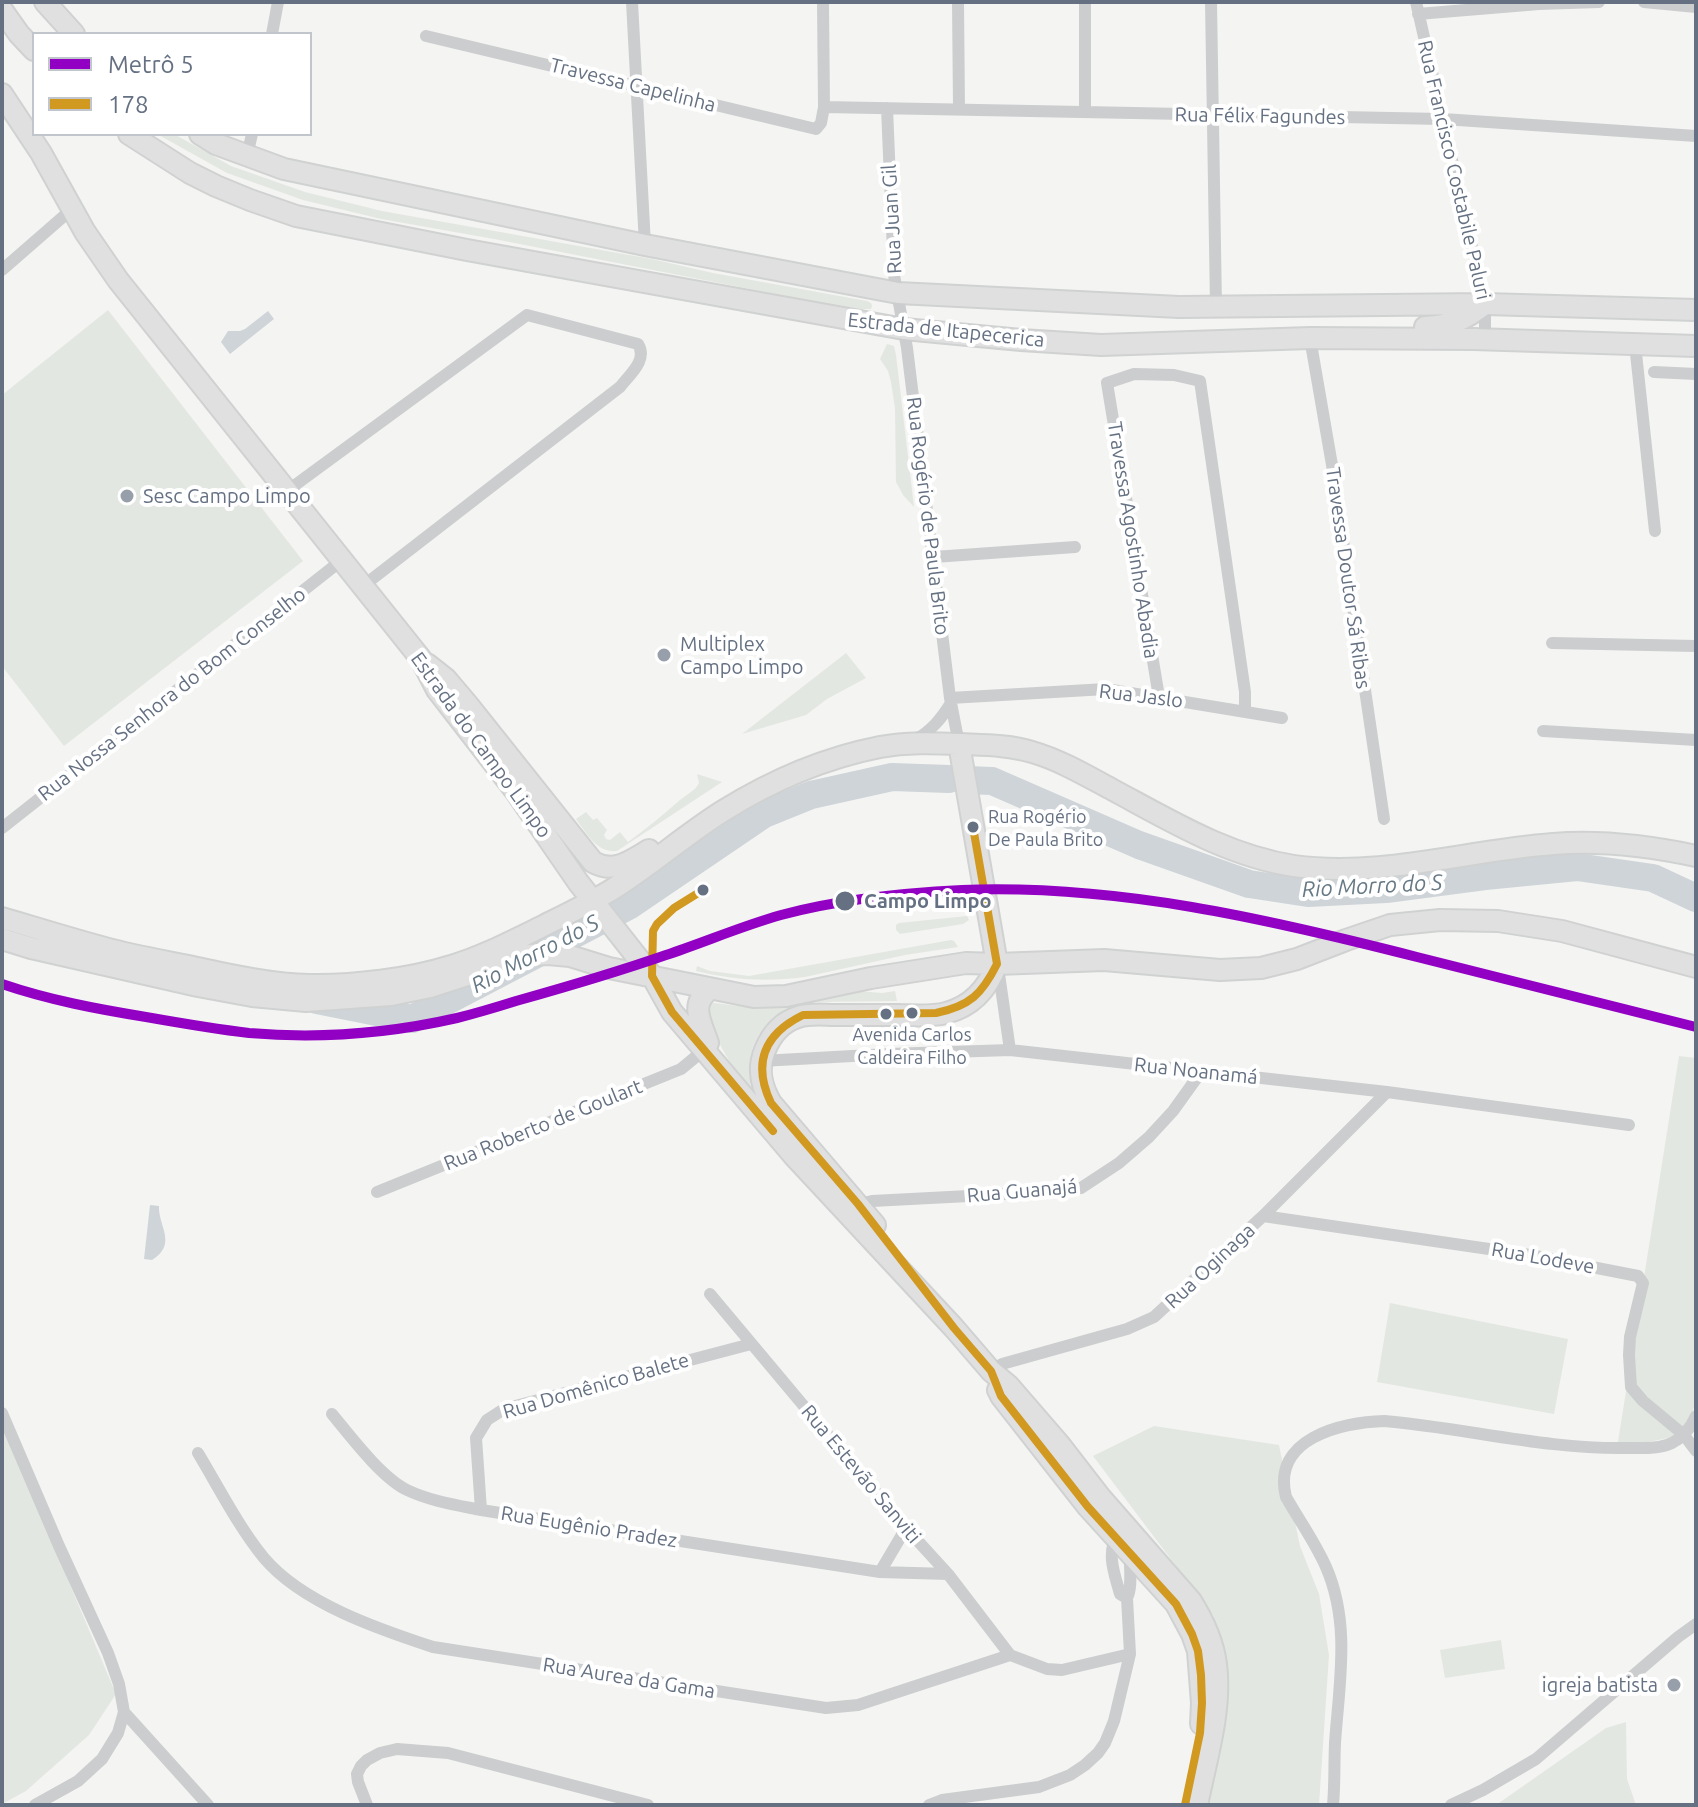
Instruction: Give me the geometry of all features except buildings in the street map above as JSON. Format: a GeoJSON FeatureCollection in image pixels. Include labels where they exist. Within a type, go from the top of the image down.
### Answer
{"type":"FeatureCollection","features":[{"type":"Feature","properties":{"kind":"main road"},"geometry":{"type":"LineString","coordinates":[[45,2],[72,32]]}},
{"type":"Feature","properties":{"kind":"main road"},"geometry":{"type":"LineString","coordinates":[[2,10],[32,48]]}},
{"type":"Feature","properties":{"kind":"main road","name":"Estrada do Campo Limpo"},"geometry":{"type":"LineString","coordinates":[[2,94],[41,153],[85,232],[118,280],[421,659],[437,690],[516,792],[578,882],[652,976],[672,1012],[794,1156],[852,1208],[991,1371],[1009,1386],[1050,1433],[1121,1532],[1196,1609],[1210,1638],[1217,1679],[1215,1712],[1197,1805]]}},
{"type":"Feature","properties":{"kind":"main road","name":"Estrada de Itapecerica"},"geometry":{"type":"LineString","coordinates":[[132,136],[216,186],[296,216],[904,329],[1101,345],[1310,338],[1485,339],[1696,346]]}},
{"type":"Feature","properties":{"kind":"main road","name":"Estrada de Itapecerica"},"geometry":{"type":"LineString","coordinates":[[203,136],[216,144],[284,169],[645,245],[898,293],[1164,306],[1485,304],[1696,310]]}},
{"type":"Feature","properties":{"kind":"main road"},"geometry":{"type":"LineString","coordinates":[[1252,339],[1258,333],[1341,324],[1444,326],[1470,316],[1485,304]]}},
{"type":"Feature","properties":{"kind":"main road"},"geometry":{"type":"LineString","coordinates":[[421,659],[446,679],[586,855],[601,867],[620,865],[801,770],[870,749],[941,742],[1030,751],[1075,770],[1183,828],[1238,853],[1294,866],[1391,866],[1551,844],[1601,842],[1696,856]]}},
{"type":"Feature","properties":{"kind":"main road","name":"Rua Rogério de Paula Brito"},"geometry":{"type":"LineString","coordinates":[[959,744],[997,964]]}},
{"type":"Feature","properties":{"kind":"main road"},"geometry":{"type":"LineString","coordinates":[[2,918],[109,949],[258,980],[307,985],[353,983],[447,968],[508,943],[613,889],[723,811]]}},
{"type":"Feature","properties":{"kind":"main road"},"geometry":{"type":"LineString","coordinates":[[2,939],[198,986],[252,996],[306,1001],[391,995],[430,987],[529,955],[548,954],[570,956],[609,968],[754,997],[786,996],[966,963],[1104,960],[1220,970],[1261,968],[1297,959],[1390,925],[1440,920],[1498,921],[1562,931],[1696,967]]}},
{"type":"Feature","properties":{"kind":"main road"},"geometry":{"type":"LineString","coordinates":[[852,1208],[764,1092],[761,1061],[772,1037],[782,1025],[803,1015],[944,1013],[975,998],[991,981],[997,964]]}},
{"type":"Feature","properties":{"kind":"main road"},"geometry":{"type":"LineString","coordinates":[[704,1050],[708,1043],[698,1010],[701,995],[710,989]]}},
{"type":"Feature","properties":{"kind":"main road","name":"Estrada do Campo Limpo"},"geometry":{"type":"LineString","coordinates":[[1135,1548],[1176,1604],[1198,1651],[1202,1703],[1200,1733],[1185,1805]]}},
{"type":"Feature","properties":{"kind":"street"},"geometry":{"type":"LineString","coordinates":[[272,32],[278,2]]}},
{"type":"Feature","properties":{"kind":"street"},"geometry":{"type":"LineString","coordinates":[[632,2],[645,245]]}},
{"type":"Feature","properties":{"kind":"street"},"geometry":{"type":"LineString","coordinates":[[823,2],[824,107]]}},
{"type":"Feature","properties":{"kind":"street"},"geometry":{"type":"LineString","coordinates":[[958,2],[959,109]]}},
{"type":"Feature","properties":{"kind":"street"},"geometry":{"type":"LineString","coordinates":[[1085,2],[1085,112]]}},
{"type":"Feature","properties":{"kind":"street"},"geometry":{"type":"LineString","coordinates":[[1211,2],[1216,306]]}},
{"type":"Feature","properties":{"kind":"street"},"geometry":{"type":"LineString","coordinates":[[1417,8],[1599,2]]}},
{"type":"Feature","properties":{"kind":"street"},"geometry":{"type":"LineString","coordinates":[[1644,2],[1696,7]]}},
{"type":"Feature","properties":{"kind":"street","name":"Rua Francisco Costabile Paluri"},"geometry":{"type":"LineString","coordinates":[[1417,8],[1485,304],[1485,339]]}},
{"type":"Feature","properties":{"kind":"street","name":"Travessa Capelinha"},"geometry":{"type":"LineString","coordinates":[[426,36],[812,129],[821,123],[824,107]]}},
{"type":"Feature","properties":{"kind":"street","name":"Rua Félix Fagundes"},"geometry":{"type":"LineString","coordinates":[[824,107],[1443,119],[1696,136]]}},
{"type":"Feature","properties":{"kind":"street","name":"Rua Juan Gil"},"geometry":{"type":"LineString","coordinates":[[887,108],[894,275],[904,329]]}},
{"type":"Feature","properties":{"kind":"street"},"geometry":{"type":"LineString","coordinates":[[247,156],[252,136]]}},
{"type":"Feature","properties":{"kind":"street"},"geometry":{"type":"LineString","coordinates":[[2,270],[72,209]]}},
{"type":"Feature","properties":{"kind":"street"},"geometry":{"type":"LineString","coordinates":[[287,491],[527,315],[638,344],[643,352],[642,358],[620,387],[363,586]]}},
{"type":"Feature","properties":{"kind":"street","name":"Rua Rogério de Paula Brito"},"geometry":{"type":"LineString","coordinates":[[904,329],[959,744]]}},
{"type":"Feature","properties":{"kind":"street","name":"Travessa Doutor Sá Ribas"},"geometry":{"type":"LineString","coordinates":[[1310,338],[1332,465],[1384,819]]}},
{"type":"Feature","properties":{"kind":"street"},"geometry":{"type":"LineString","coordinates":[[1635,344],[1655,531]]}},
{"type":"Feature","properties":{"kind":"street"},"geometry":{"type":"LineString","coordinates":[[1654,372],[1696,374]]}},
{"type":"Feature","properties":{"kind":"street","name":"Travessa Agostinho Abadia"},"geometry":{"type":"LineString","coordinates":[[1159,697],[1107,383],[1134,374],[1174,375],[1200,381],[1245,692],[1245,712]]}},
{"type":"Feature","properties":{"kind":"street"},"geometry":{"type":"LineString","coordinates":[[934,557],[1075,547]]}},
{"type":"Feature","properties":{"kind":"street","name":"Rua Nossa Senhora do Bom Conselho"},"geometry":{"type":"LineString","coordinates":[[2,828],[342,560]]}},
{"type":"Feature","properties":{"kind":"street"},"geometry":{"type":"LineString","coordinates":[[1552,643],[1696,646]]}},
{"type":"Feature","properties":{"kind":"street","name":"Rua Jaslo"},"geometry":{"type":"LineString","coordinates":[[952,705],[1106,689],[1282,718]]}},
{"type":"Feature","properties":{"kind":"street"},"geometry":{"type":"LineString","coordinates":[[910,743],[936,725],[952,705]]}},
{"type":"Feature","properties":{"kind":"street"},"geometry":{"type":"LineString","coordinates":[[1543,731],[1696,740]]}},
{"type":"Feature","properties":{"kind":"street","name":"Rua Rogério de Paula Brito"},"geometry":{"type":"LineString","coordinates":[[997,964],[1010,1050]]}},
{"type":"Feature","properties":{"kind":"street","name":"Rua Roberto de Goulart"},"geometry":{"type":"LineString","coordinates":[[377,1192],[681,1069],[704,1050]]}},
{"type":"Feature","properties":{"kind":"street","name":"Rua Noanamá"},"geometry":{"type":"LineString","coordinates":[[761,1061],[1010,1050],[1387,1092],[1629,1125]]}},
{"type":"Feature","properties":{"kind":"street","name":"Rua Guanajá"},"geometry":{"type":"LineString","coordinates":[[852,1208],[872,1201],[1081,1188],[1119,1163],[1149,1137],[1173,1111],[1201,1072]]}},
{"type":"Feature","properties":{"kind":"street","name":"Rua Oginaga"},"geometry":{"type":"LineString","coordinates":[[991,1371],[1002,1364],[1127,1329],[1154,1317],[1263,1216],[1387,1092]]}},
{"type":"Feature","properties":{"kind":"street","name":"Rua Lodeve"},"geometry":{"type":"LineString","coordinates":[[1263,1216],[1530,1255],[1638,1276],[1643,1283],[1630,1337],[1631,1387],[1684,1435]]}},
{"type":"Feature","properties":{"kind":"street","name":"Rua Estevão Sanviti"},"geometry":{"type":"LineString","coordinates":[[710,1294],[948,1574],[1010,1655]]}},
{"type":"Feature","properties":{"kind":"street","name":"Rua Domênico Balete"},"geometry":{"type":"LineString","coordinates":[[481,1510],[476,1438],[487,1420],[504,1409],[751,1344]]}},
{"type":"Feature","properties":{"kind":"street"},"geometry":{"type":"LineString","coordinates":[[2,1413],[108,1653],[119,1684],[124,1712],[118,1733],[102,1759],[78,1781],[35,1805]]}},
{"type":"Feature","properties":{"kind":"street","name":"Rua Eugênio Pradez"},"geometry":{"type":"LineString","coordinates":[[332,1414],[384,1472],[404,1489],[424,1497],[481,1510],[880,1572],[948,1574]]}},
{"type":"Feature","properties":{"kind":"street"},"geometry":{"type":"LineString","coordinates":[[1333,1805],[1343,1642],[1336,1600],[1326,1568],[1286,1497],[1283,1485],[1286,1466],[1300,1448],[1320,1434],[1364,1421],[1384,1421],[1565,1446],[1611,1449],[1655,1447],[1671,1443],[1684,1435],[1696,1416]]}},
{"type":"Feature","properties":{"kind":"street"},"geometry":{"type":"LineString","coordinates":[[1684,1435],[1696,1451]]}},
{"type":"Feature","properties":{"kind":"street","name":"Rua Aurea da Gama"},"geometry":{"type":"LineString","coordinates":[[198,1453],[238,1522],[278,1572],[324,1605],[433,1647],[826,1708],[858,1705],[1010,1655]]}},
{"type":"Feature","properties":{"kind":"street"},"geometry":{"type":"LineString","coordinates":[[880,1572],[906,1528]]}},
{"type":"Feature","properties":{"kind":"street"},"geometry":{"type":"LineString","coordinates":[[1121,1532],[1112,1546],[1112,1561],[1120,1594],[1127,1598]]}},
{"type":"Feature","properties":{"kind":"street"},"geometry":{"type":"LineString","coordinates":[[929,1805],[942,1800],[1039,1787],[1070,1775],[1098,1753],[1114,1721],[1130,1654],[1127,1598],[1131,1592],[1135,1548]]}},
{"type":"Feature","properties":{"kind":"street"},"geometry":{"type":"LineString","coordinates":[[1451,1805],[1536,1759],[1696,1624]]}},
{"type":"Feature","properties":{"kind":"street"},"geometry":{"type":"LineString","coordinates":[[1010,1655],[1047,1669],[1062,1670],[1130,1654]]}},
{"type":"Feature","properties":{"kind":"street"},"geometry":{"type":"LineString","coordinates":[[124,1712],[208,1805]]}},
{"type":"Feature","properties":{"kind":"street"},"geometry":{"type":"LineString","coordinates":[[367,1805],[358,1782],[357,1774],[361,1766],[380,1753],[397,1749],[448,1753],[648,1805]]}},
{"type":"Feature","properties":{"kind":"shaded area"},"geometry":{"type":"Polygon","coordinates":[[[161,136],[178,136],[231,166],[305,192],[382,211],[652,259],[867,301],[872,306],[871,309],[855,309],[381,219],[303,200],[227,173],[161,136]]]}},
{"type":"Feature","properties":{"kind":"shaded area","name":"Sesc Campo Limpo"},"geometry":{"type":"Polygon","coordinates":[[[108,310],[303,561],[64,746],[2,666],[2,395],[108,310]]]}},
{"type":"Feature","properties":{"kind":"shaded area"},"geometry":{"type":"Polygon","coordinates":[[[268,311],[274,319],[230,354],[221,342],[228,331],[245,329],[268,311]]]}},
{"type":"Feature","properties":{"kind":"shaded area"},"geometry":{"type":"Polygon","coordinates":[[[887,344],[894,346],[896,355],[914,507],[896,482],[895,409],[888,371],[880,359],[887,344]]]}},
{"type":"Feature","properties":{"kind":"shaded area"},"geometry":{"type":"Polygon","coordinates":[[[846,653],[866,678],[827,699],[806,715],[742,734],[846,653]]]}},
{"type":"Feature","properties":{"kind":"shaded area"},"geometry":{"type":"Polygon","coordinates":[[[697,774],[722,782],[617,851],[598,846],[576,819],[586,812],[593,820],[597,818],[607,830],[604,835],[606,839],[610,840],[620,832],[628,842],[695,788],[699,783],[697,774]]]}},
{"type":"Feature","properties":{"kind":"shaded area"},"geometry":{"type":"Polygon","coordinates":[[[967,916],[969,920],[963,924],[900,934],[896,930],[899,923],[967,916]]]}},
{"type":"Feature","properties":{"kind":"shaded area"},"geometry":{"type":"Polygon","coordinates":[[[951,940],[958,947],[805,977],[750,979],[696,971],[697,966],[710,971],[749,976],[951,940]]]}},
{"type":"Feature","properties":{"kind":"shaded area"},"geometry":{"type":"Polygon","coordinates":[[[858,991],[895,991],[897,1001],[801,1004],[858,991]]]}},
{"type":"Feature","properties":{"kind":"shaded area"},"geometry":{"type":"Polygon","coordinates":[[[707,1002],[754,1008],[796,1006],[773,1020],[757,1038],[750,1060],[751,1088],[733,1068],[709,1025],[707,1002]]]}},
{"type":"Feature","properties":{"kind":"shaded area"},"geometry":{"type":"Polygon","coordinates":[[[1679,1056],[1696,1058],[1696,1402],[1684,1435],[1617,1448],[1679,1056]]]}},
{"type":"Feature","properties":{"kind":"shaded area"},"geometry":{"type":"Polygon","coordinates":[[[150,1205],[159,1206],[165,1234],[164,1248],[152,1260],[144,1259],[150,1205]]]}},
{"type":"Feature","properties":{"kind":"shaded area"},"geometry":{"type":"Polygon","coordinates":[[[1390,1303],[1568,1339],[1554,1414],[1377,1382],[1390,1303]]]}},
{"type":"Feature","properties":{"kind":"shaded area"},"geometry":{"type":"Polygon","coordinates":[[[2,1423],[116,1694],[89,1735],[26,1791],[2,1804],[2,1423]]]}},
{"type":"Feature","properties":{"kind":"shaded area"},"geometry":{"type":"Polygon","coordinates":[[[1154,1426],[1279,1445],[1300,1546],[1319,1594],[1329,1655],[1319,1805],[1202,1805],[1223,1658],[1213,1615],[1093,1456],[1154,1426]]]}},
{"type":"Feature","properties":{"kind":"shaded area"},"geometry":{"type":"Polygon","coordinates":[[[1501,1640],[1505,1669],[1445,1678],[1440,1650],[1501,1640]]]}},
{"type":"Feature","properties":{"kind":"shaded area"},"geometry":{"type":"Polygon","coordinates":[[[1626,1722],[1627,1779],[1636,1805],[1496,1805],[1606,1728],[1626,1722]]]}},
{"type":"Feature","properties":{"kind":"waterway","name":"Rio Morro do S"},"geometry":{"type":"LineString","coordinates":[[317,1000],[412,1019],[630,905],[764,814],[811,795],[892,777],[949,779]]}},
{"type":"Feature","properties":{"kind":"waterway","name":"Rio Morro do S"},"geometry":{"type":"LineString","coordinates":[[966,780],[992,781],[1139,845],[1249,884],[1308,893],[1386,889],[1577,867],[1653,878],[1696,898]]}},
{"type":"Feature","properties":{"kind":"metro line","name":"5"},"geometry":{"type":"LineString","coordinates":[[2,984],[91,1007],[223,1030],[275,1035],[354,1033],[406,1028],[472,1014],[610,973],[803,909],[893,895],[1020,890],[1135,899],[1248,918],[1361,943],[1696,1027]]}},
{"type":"Feature","properties":{"kind":"transit line","name":"178"},"geometry":{"type":"LineString","coordinates":[[973,827],[997,964],[980,991],[958,1007],[936,1013],[803,1015],[779,1031],[765,1051],[762,1063],[765,1089],[771,1103],[858,1204],[991,1371],[1001,1396],[1088,1507],[1176,1604],[1198,1651],[1201,1675],[1200,1733],[1185,1805]]}},
{"type":"Feature","properties":{"kind":"transit line","name":"178"},"geometry":{"type":"LineString","coordinates":[[703,890],[674,908],[657,924],[653,931],[652,976],[672,1012],[773,1131]]}},
{"type":"Feature","properties":{"kind":"place","name":"Sesc Campo Limpo"},"geometry":{"type":"Point","coordinates":[127,496]}},
{"type":"Feature","properties":{"kind":"place","name":"Multiplex Campo Limpo"},"geometry":{"type":"Point","coordinates":[664,655]}},
{"type":"Feature","properties":{"kind":"place","name":"Rua Rogério De Paula Brito"},"geometry":{"type":"Point","coordinates":[973,827]}},
{"type":"Feature","properties":{"kind":"place","name":"Campo Limpo"},"geometry":{"type":"Point","coordinates":[845,901]}},
{"type":"Feature","properties":{"kind":"place","name":"Avenida Carlos Caldeira Filho"},"geometry":{"type":"Point","coordinates":[912,1013]}},
{"type":"Feature","properties":{"kind":"place","name":"igreja batista"},"geometry":{"type":"Point","coordinates":[1674,1685]}}]}
